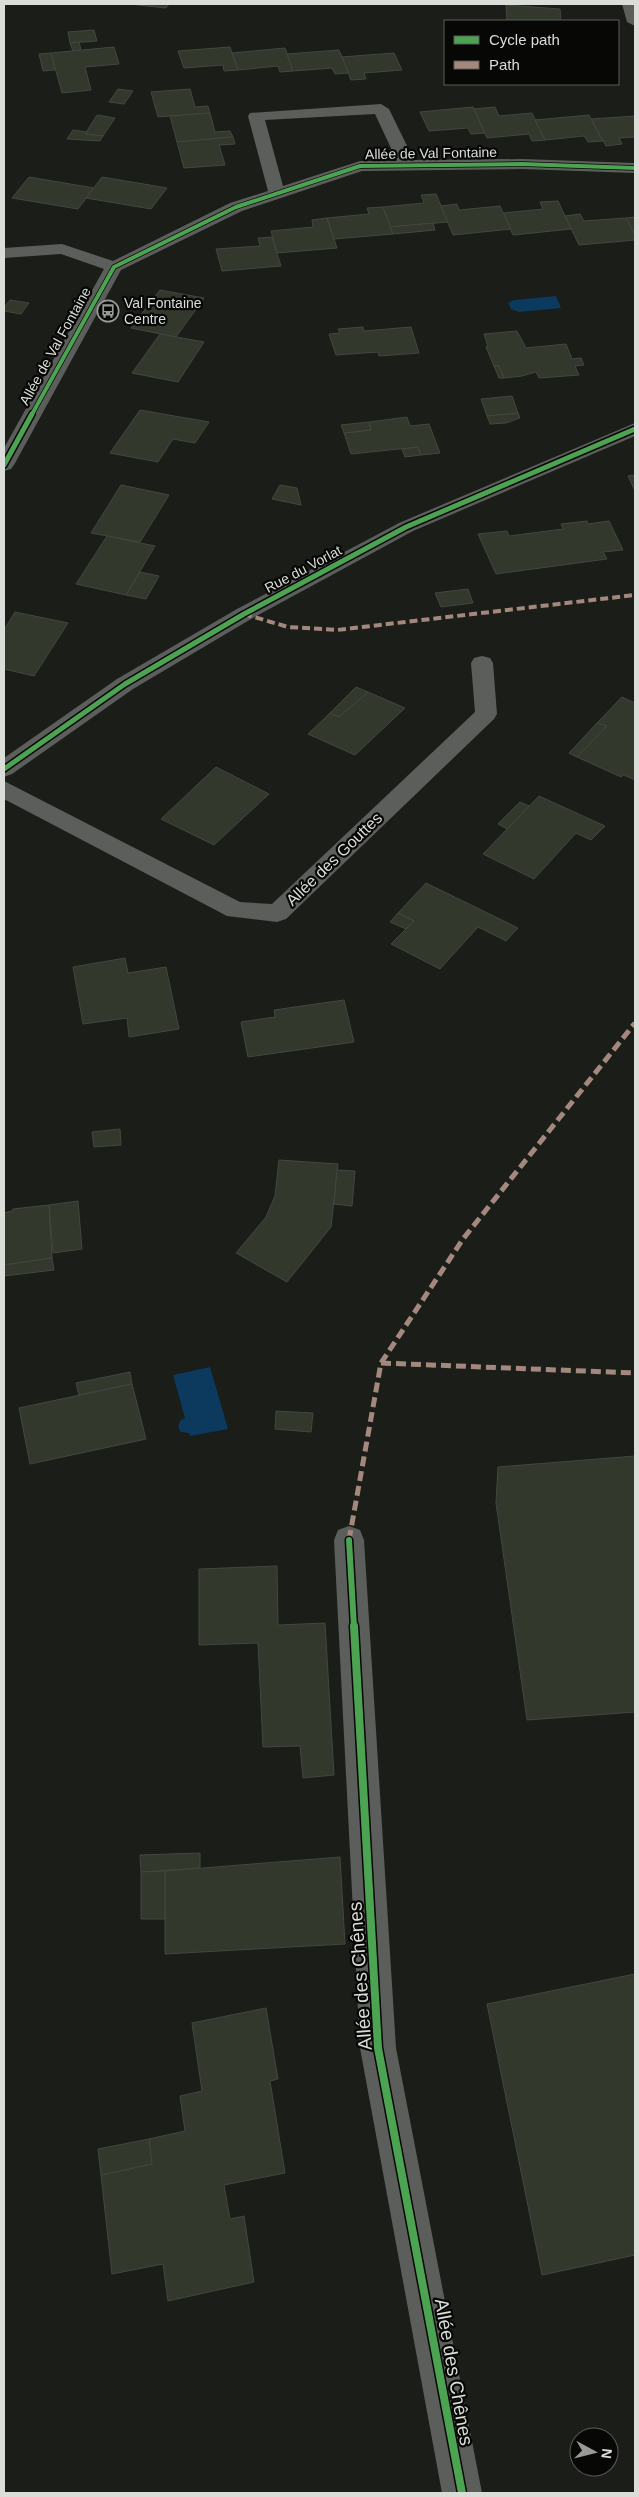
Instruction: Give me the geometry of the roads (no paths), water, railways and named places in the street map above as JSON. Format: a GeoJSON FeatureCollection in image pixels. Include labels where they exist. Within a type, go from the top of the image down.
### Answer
{"type":"FeatureCollection","features":[{"type":"Feature","properties":{"kind":"street"},"geometry":{"type":"LineString","coordinates":[[629,4],[635,22]]}},
{"type":"Feature","properties":{"kind":"street","name":"Allée de Val Fontaine"},"geometry":{"type":"LineString","coordinates":[[277,194],[256,116],[380,109],[408,166]]}},
{"type":"Feature","properties":{"kind":"street","name":"Allée de Val Fontaine"},"geometry":{"type":"LineString","coordinates":[[4,465],[114,267],[236,207],[360,166],[522,164],[635,168]]}},
{"type":"Feature","properties":{"kind":"street"},"geometry":{"type":"LineString","coordinates":[[4,253],[62,249],[114,267]]}},
{"type":"Feature","properties":{"kind":"street","name":"Rue du Vorlat"},"geometry":{"type":"LineString","coordinates":[[4,769],[125,684],[262,605],[406,527],[635,429]]}},
{"type":"Feature","properties":{"kind":"street","name":"Allée des Gouttes"},"geometry":{"type":"LineString","coordinates":[[4,789],[236,910],[277,913],[486,714],[482,663]]}},
{"type":"Feature","properties":{"kind":"street","name":"Allée des Chênes"},"geometry":{"type":"LineString","coordinates":[[349,1540],[378,2048],[462,2493]]}},
{"type":"Feature","properties":{"kind":"water"},"geometry":{"type":"Polygon","coordinates":[[[556,296],[561,308],[519,312],[511,309],[508,303],[514,300],[556,296]]]}},
{"type":"Feature","properties":{"kind":"water"},"geometry":{"type":"Polygon","coordinates":[[[210,1367],[228,1429],[190,1436],[189,1433],[181,1432],[178,1427],[180,1421],[185,1418],[173,1375],[210,1367]]]}},
{"type":"Feature","properties":{"kind":"place","name":"Val Fontaine Centre"},"geometry":{"type":"Point","coordinates":[108,311]}}]}
